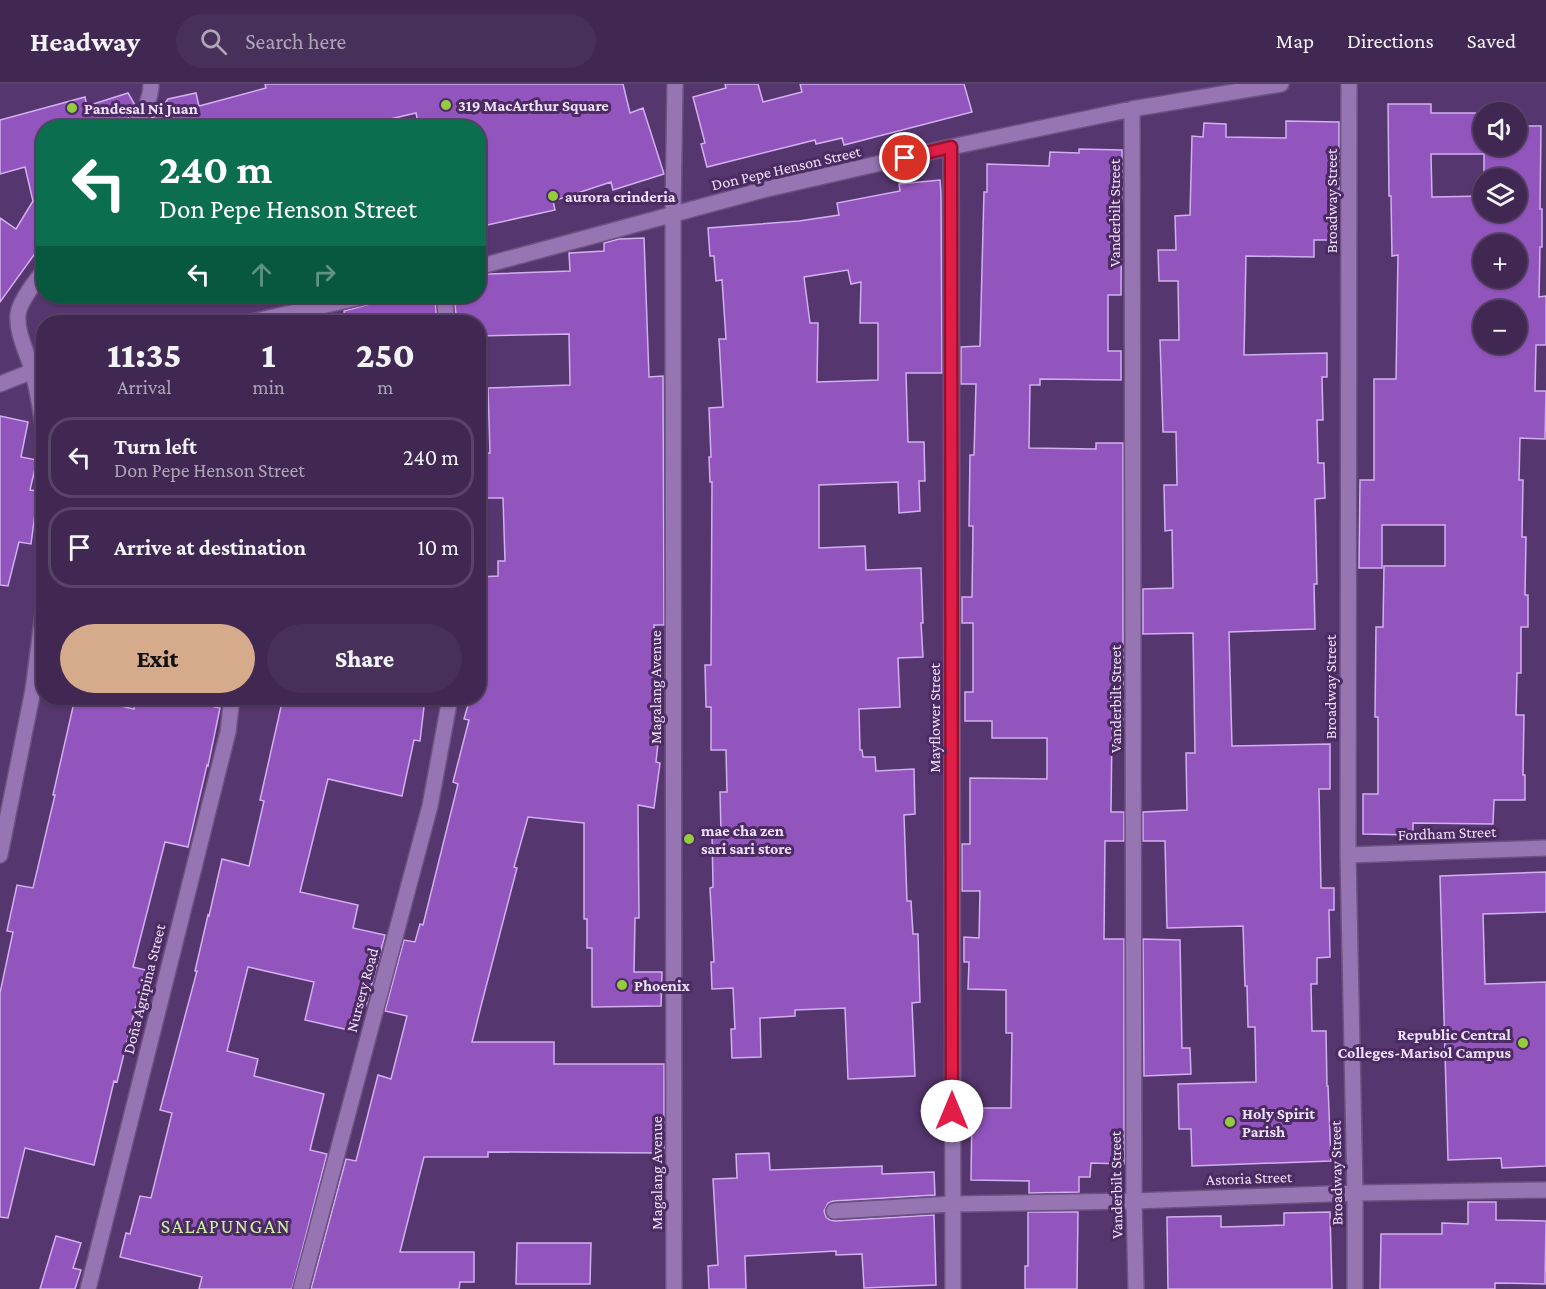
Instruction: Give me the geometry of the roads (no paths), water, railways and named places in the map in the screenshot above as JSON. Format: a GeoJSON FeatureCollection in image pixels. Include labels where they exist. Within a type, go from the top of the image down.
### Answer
{"type":"FeatureCollection","features":[{"type":"Feature","properties":{"kind":"street"},"geometry":{"type":"LineString","coordinates":[[138,120],[147,104],[151,84]]}},
{"type":"Feature","properties":{"kind":"street","name":"Magalang Avenue"},"geometry":{"type":"LineString","coordinates":[[674,1289],[673,214],[675,84]]}},
{"type":"Feature","properties":{"kind":"street","name":"Don Pepe Henson Street"},"geometry":{"type":"LineString","coordinates":[[486,265],[763,190],[951,147],[1132,109],[1281,84]]}},
{"type":"Feature","properties":{"kind":"street","name":"Broadway Street"},"geometry":{"type":"LineString","coordinates":[[1349,84],[1348,855],[1355,1289]]}},
{"type":"Feature","properties":{"kind":"street","name":"Vanderbilt Street"},"geometry":{"type":"LineString","coordinates":[[1132,109],[1136,1289]]}},
{"type":"Feature","properties":{"kind":"street","name":"Mayflower Street"},"geometry":{"type":"LineString","coordinates":[[951,147],[953,1289]]}},
{"type":"Feature","properties":{"kind":"street"},"geometry":{"type":"LineString","coordinates":[[36,282],[18,312],[21,333],[36,366]]}},
{"type":"Feature","properties":{"kind":"street"},"geometry":{"type":"LineString","coordinates":[[282,315],[335,303]]}},
{"type":"Feature","properties":{"kind":"street"},"geometry":{"type":"LineString","coordinates":[[0,384],[36,371]]}},
{"type":"Feature","properties":{"kind":"street"},"geometry":{"type":"LineString","coordinates":[[0,855],[5,809],[33,690],[36,667]]}},
{"type":"Feature","properties":{"kind":"street","name":"Doña Agripina Street"},"geometry":{"type":"LineString","coordinates":[[88,1289],[228,732],[231,705]]}},
{"type":"Feature","properties":{"kind":"street","name":"Nursery Road"},"geometry":{"type":"LineString","coordinates":[[301,1289],[430,806],[449,705]]}},
{"type":"Feature","properties":{"kind":"street","name":"Fordham Street"},"geometry":{"type":"LineString","coordinates":[[1348,855],[1546,848]]}},
{"type":"Feature","properties":{"kind":"street","name":"Astoria Street"},"geometry":{"type":"LineString","coordinates":[[834,1211],[952,1204],[1546,1190]]}},
{"type":"Feature","properties":{"kind":"place","name":"319 MacArthur Square"},"geometry":{"type":"Point","coordinates":[446,105]}},
{"type":"Feature","properties":{"kind":"place","name":"Pandesal Ni Juan"},"geometry":{"type":"Point","coordinates":[72,108]}},
{"type":"Feature","properties":{"kind":"place","name":"aurora crinderia"},"geometry":{"type":"Point","coordinates":[553,196]}},
{"type":"Feature","properties":{"kind":"place","name":"mae cha zen sari sari store"},"geometry":{"type":"Point","coordinates":[689,839]}},
{"type":"Feature","properties":{"kind":"place","name":"Phoenix"},"geometry":{"type":"Point","coordinates":[622,985]}},
{"type":"Feature","properties":{"kind":"place","name":"Republic Central Colleges-Marisol Campus"},"geometry":{"type":"Point","coordinates":[1523,1043]}},
{"type":"Feature","properties":{"kind":"place","name":"Holy Spirit Parish"},"geometry":{"type":"Point","coordinates":[1230,1122]}},
{"type":"Feature","properties":{"kind":"district","name":"SALAPUNGAN"},"geometry":{"type":"Point","coordinates":[226,1226]}}]}
